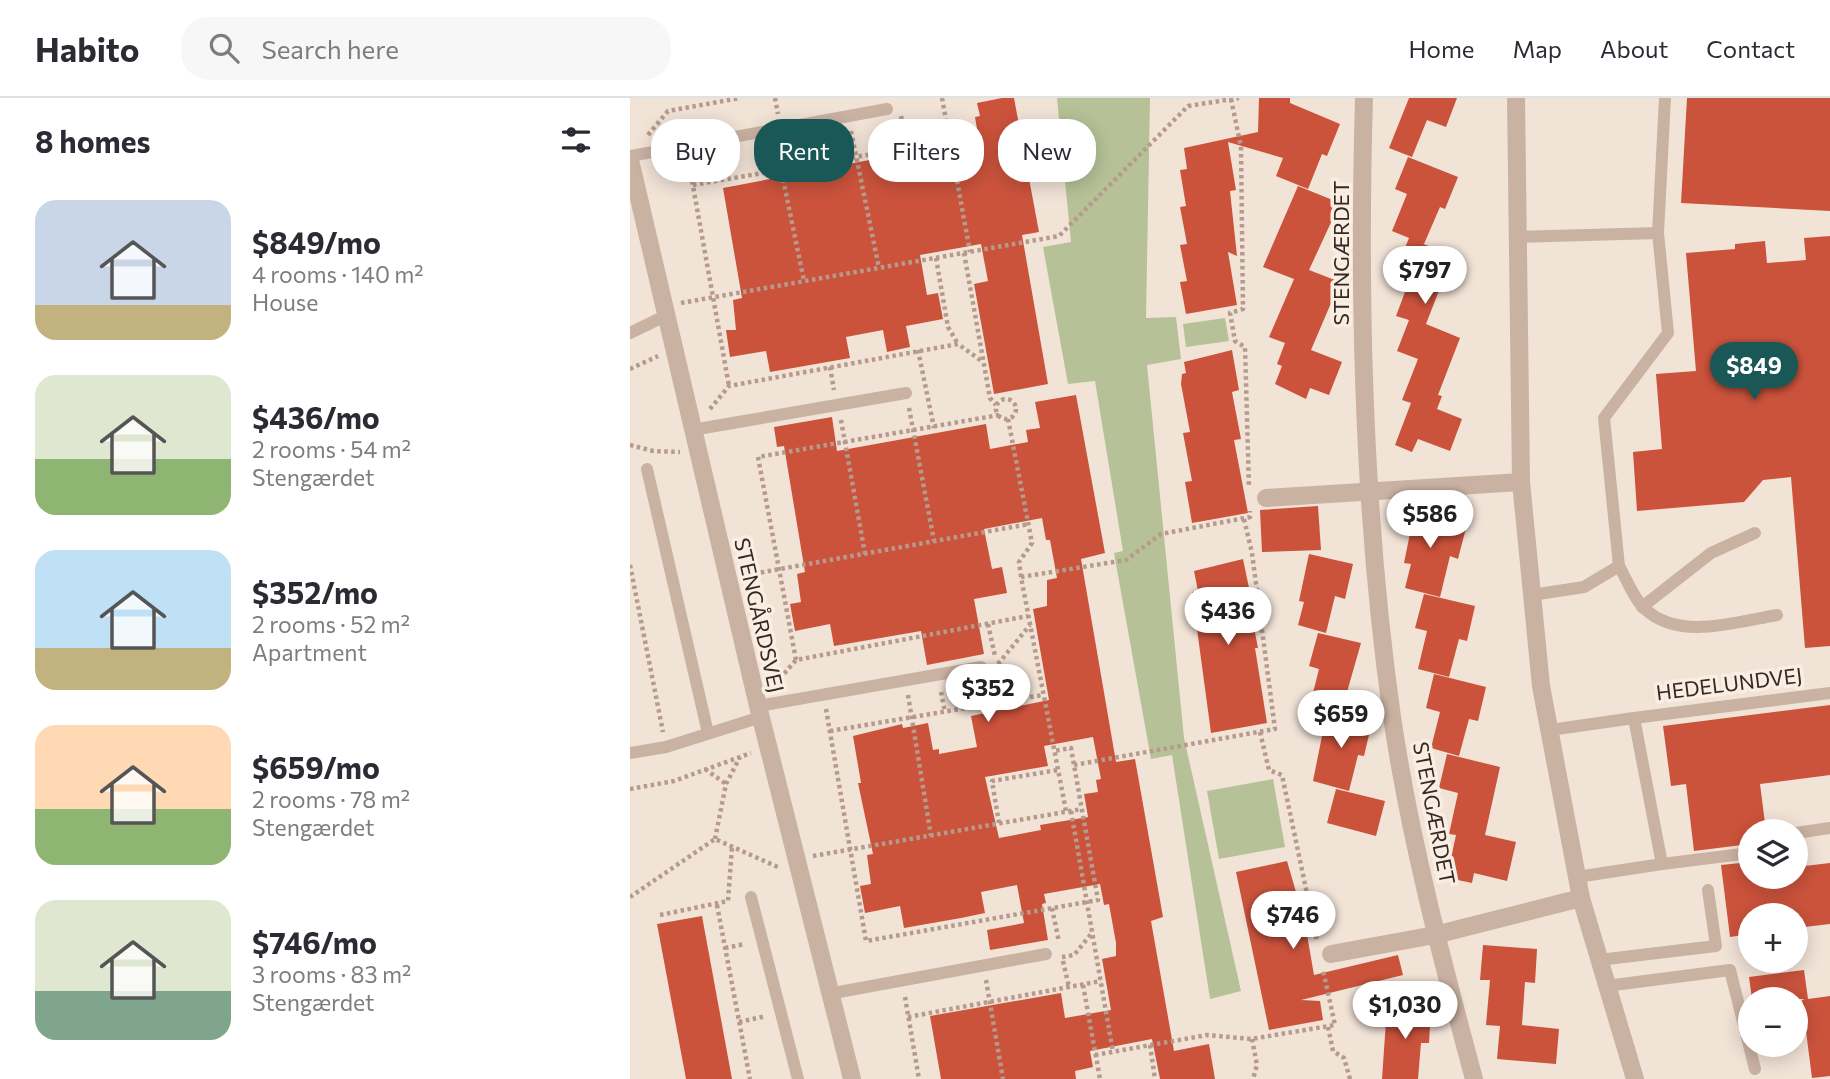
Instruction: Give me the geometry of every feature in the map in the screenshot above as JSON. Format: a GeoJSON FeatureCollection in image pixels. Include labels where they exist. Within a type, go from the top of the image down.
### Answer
{"type":"FeatureCollection","features":[{"type":"Feature","properties":{"kind":"street","name":"STENGÆRDET"},"geometry":{"type":"LineString","coordinates":[[1364,98],[1360,251],[1369,492],[1392,718],[1436,935],[1474,1079]]}},
{"type":"Feature","properties":{"kind":"street"},"geometry":{"type":"LineString","coordinates":[[1516,98],[1521,482],[1541,685],[1581,898],[1635,1079]]}},
{"type":"Feature","properties":{"kind":"street","name":"STENGÅRDSVEJ"},"geometry":{"type":"LineString","coordinates":[[630,158],[768,747],[799,858],[828,994],[852,1079]]}},
{"type":"Feature","properties":{"kind":"street"},"geometry":{"type":"LineString","coordinates":[[1255,499],[1521,482]]}},
{"type":"Feature","properties":{"kind":"street"},"geometry":{"type":"LineString","coordinates":[[1324,958],[1436,935],[1581,898]]}},
{"type":"Feature","properties":{"kind":"lane"},"geometry":{"type":"LineString","coordinates":[[1665,98],[1658,233],[1668,333],[1604,418],[1619,566],[1642,607],[1659,620],[1700,628],[1777,615]]}},
{"type":"Feature","properties":{"kind":"lane"},"geometry":{"type":"LineString","coordinates":[[832,119],[893,108]]}},
{"type":"Feature","properties":{"kind":"lane"},"geometry":{"type":"LineString","coordinates":[[630,158],[651,153]]}},
{"type":"Feature","properties":{"kind":"lane"},"geometry":{"type":"LineString","coordinates":[[1516,237],[1658,233]]}},
{"type":"Feature","properties":{"kind":"lane"},"geometry":{"type":"LineString","coordinates":[[630,333],[665,311]]}},
{"type":"Feature","properties":{"kind":"lane"},"geometry":{"type":"LineString","coordinates":[[692,430],[906,393]]}},
{"type":"Feature","properties":{"kind":"lane"},"geometry":{"type":"LineString","coordinates":[[647,469],[708,733]]}},
{"type":"Feature","properties":{"kind":"lane"},"geometry":{"type":"LineString","coordinates":[[1642,607],[1711,553],[1755,533]]}},
{"type":"Feature","properties":{"kind":"lane"},"geometry":{"type":"LineString","coordinates":[[1532,595],[1584,587],[1619,566]]}},
{"type":"Feature","properties":{"kind":"lane"},"geometry":{"type":"LineString","coordinates":[[630,753],[666,747],[760,711],[824,694],[981,667]]}},
{"type":"Feature","properties":{"kind":"lane","name":"HEDELUNDVEJ"},"geometry":{"type":"LineString","coordinates":[[1550,730],[1830,693]]}},
{"type":"Feature","properties":{"kind":"lane","name":"HEDELUNDVEJ"},"geometry":{"type":"LineString","coordinates":[[1634,718],[1662,864]]}},
{"type":"Feature","properties":{"kind":"lane"},"geometry":{"type":"LineString","coordinates":[[1808,831],[1830,828]]}},
{"type":"Feature","properties":{"kind":"lane"},"geometry":{"type":"LineString","coordinates":[[1577,877],[1738,854]]}},
{"type":"Feature","properties":{"kind":"lane"},"geometry":{"type":"LineString","coordinates":[[1599,960],[1716,946],[1709,891]]}},
{"type":"Feature","properties":{"kind":"lane"},"geometry":{"type":"LineString","coordinates":[[751,897],[797,1079]]}},
{"type":"Feature","properties":{"kind":"lane"},"geometry":{"type":"LineString","coordinates":[[828,994],[1046,954]]}},
{"type":"Feature","properties":{"kind":"lane"},"geometry":{"type":"LineString","coordinates":[[1606,986],[1730,970],[1755,1069]]}},
{"type":"Feature","properties":{"kind":"path"},"geometry":{"type":"LineString","coordinates":[[645,138],[668,111],[740,98]]}},
{"type":"Feature","properties":{"kind":"path"},"geometry":{"type":"LineString","coordinates":[[942,98],[945,119]]}},
{"type":"Feature","properties":{"kind":"path"},"geometry":{"type":"LineString","coordinates":[[665,311],[713,298],[1059,236],[1188,106],[1239,98]]}},
{"type":"Feature","properties":{"kind":"path"},"geometry":{"type":"LineString","coordinates":[[1021,577],[1126,560],[1161,534],[1250,517],[1255,499],[1245,347],[1235,341],[1230,313],[1243,309],[1241,147],[1231,99]]}},
{"type":"Feature","properties":{"kind":"path"},"geometry":{"type":"LineString","coordinates":[[893,108],[897,119]]}},
{"type":"Feature","properties":{"kind":"path"},"geometry":{"type":"LineString","coordinates":[[848,116],[878,268]]}},
{"type":"Feature","properties":{"kind":"path"},"geometry":{"type":"LineString","coordinates":[[854,158],[868,155]]}},
{"type":"Feature","properties":{"kind":"path"},"geometry":{"type":"LineString","coordinates":[[692,185],[754,175]]}},
{"type":"Feature","properties":{"kind":"path"},"geometry":{"type":"LineString","coordinates":[[692,182],[729,386]]}},
{"type":"Feature","properties":{"kind":"path"},"geometry":{"type":"LineString","coordinates":[[784,182],[803,281]]}},
{"type":"Feature","properties":{"kind":"path"},"geometry":{"type":"LineString","coordinates":[[955,182],[983,362],[990,398],[999,415]]}},
{"type":"Feature","properties":{"kind":"path"},"geometry":{"type":"LineString","coordinates":[[936,258],[947,327],[958,344],[983,362]]}},
{"type":"Feature","properties":{"kind":"path"},"geometry":{"type":"LineString","coordinates":[[692,430],[729,386],[958,344]]}},
{"type":"Feature","properties":{"kind":"path"},"geometry":{"type":"LineString","coordinates":[[630,369],[674,348]]}},
{"type":"Feature","properties":{"kind":"path"},"geometry":{"type":"LineString","coordinates":[[918,351],[934,428]]}},
{"type":"Feature","properties":{"kind":"path"},"geometry":{"type":"LineString","coordinates":[[906,393],[934,541]]}},
{"type":"Feature","properties":{"kind":"path"},"geometry":{"type":"LineString","coordinates":[[996,405],[1002,399],[1010,400],[1016,405],[1015,414],[1008,419]]}},
{"type":"Feature","properties":{"kind":"path"},"geometry":{"type":"LineString","coordinates":[[838,404],[865,554]]}},
{"type":"Feature","properties":{"kind":"path"},"geometry":{"type":"LineString","coordinates":[[796,660],[758,457],[999,415],[1008,419]]}},
{"type":"Feature","properties":{"kind":"path"},"geometry":{"type":"LineString","coordinates":[[1008,419],[1032,543],[1019,562],[1021,577],[1054,751],[1087,902],[1113,1052]]}},
{"type":"Feature","properties":{"kind":"path"},"geometry":{"type":"LineString","coordinates":[[630,445],[653,451],[698,453]]}},
{"type":"Feature","properties":{"kind":"path"},"geometry":{"type":"LineString","coordinates":[[1074,765],[1275,729],[1252,553],[1244,519]]}},
{"type":"Feature","properties":{"kind":"path"},"geometry":{"type":"LineString","coordinates":[[728,579],[1029,524]]}},
{"type":"Feature","properties":{"kind":"path"},"geometry":{"type":"LineString","coordinates":[[630,565],[666,747]]}},
{"type":"Feature","properties":{"kind":"path"},"geometry":{"type":"LineString","coordinates":[[760,711],[796,660],[1028,616]]}},
{"type":"Feature","properties":{"kind":"path"},"geometry":{"type":"LineString","coordinates":[[981,667],[996,665],[1030,625]]}},
{"type":"Feature","properties":{"kind":"path"},"geometry":{"type":"LineString","coordinates":[[905,680],[931,835]]}},
{"type":"Feature","properties":{"kind":"path"},"geometry":{"type":"LineString","coordinates":[[824,694],[866,941],[1098,900],[1071,748],[1054,751]]}},
{"type":"Feature","properties":{"kind":"path"},"geometry":{"type":"LineString","coordinates":[[830,731],[1044,695]]}},
{"type":"Feature","properties":{"kind":"path"},"geometry":{"type":"LineString","coordinates":[[1095,1055],[1207,1035],[1251,1039],[1335,1025],[1324,958],[1282,775],[1269,770],[1260,732]]}},
{"type":"Feature","properties":{"kind":"path"},"geometry":{"type":"LineString","coordinates":[[630,789],[674,780],[768,747]]}},
{"type":"Feature","properties":{"kind":"path"},"geometry":{"type":"LineString","coordinates":[[630,897],[715,839],[726,785],[740,757]]}},
{"type":"Feature","properties":{"kind":"path"},"geometry":{"type":"LineString","coordinates":[[705,769],[726,785]]}},
{"type":"Feature","properties":{"kind":"path"},"geometry":{"type":"LineString","coordinates":[[999,823],[992,781],[1058,770]]}},
{"type":"Feature","properties":{"kind":"path"},"geometry":{"type":"LineString","coordinates":[[799,858],[1082,809]]}},
{"type":"Feature","properties":{"kind":"path"},"geometry":{"type":"LineString","coordinates":[[715,839],[803,879]]}},
{"type":"Feature","properties":{"kind":"path"},"geometry":{"type":"LineString","coordinates":[[660,915],[728,901],[732,847]]}},
{"type":"Feature","properties":{"kind":"path"},"geometry":{"type":"LineString","coordinates":[[717,905],[750,1079]]}},
{"type":"Feature","properties":{"kind":"path"},"geometry":{"type":"LineString","coordinates":[[1046,954],[1055,958],[1074,955],[1092,932]]}},
{"type":"Feature","properties":{"kind":"path"},"geometry":{"type":"LineString","coordinates":[[983,965],[1003,1079]]}},
{"type":"Feature","properties":{"kind":"path"},"geometry":{"type":"LineString","coordinates":[[902,980],[919,1079]]}},
{"type":"Feature","properties":{"kind":"path"},"geometry":{"type":"LineString","coordinates":[[908,1017],[1101,982]]}},
{"type":"Feature","properties":{"kind":"path"},"geometry":{"type":"LineString","coordinates":[[1083,985],[1100,1079]]}},
{"type":"Feature","properties":{"kind":"path"},"geometry":{"type":"LineString","coordinates":[[740,1022],[781,1013]]}},
{"type":"Feature","properties":{"kind":"path"},"geometry":{"type":"LineString","coordinates":[[1328,1027],[1333,1051],[1344,1058],[1350,1079]]}},
{"type":"Feature","properties":{"kind":"path"},"geometry":{"type":"LineString","coordinates":[[1251,1039],[1257,1065],[1253,1079]]}},
{"type":"Feature","properties":{"kind":"path"},"geometry":{"type":"LineString","coordinates":[[1150,1045],[1155,1079]]}},
{"type":"Feature","properties":{"kind":"green space"},"geometry":{"type":"Polygon","coordinates":[[[1057,98],[1150,98],[1146,318],[1176,317],[1181,359],[1147,365],[1184,738],[1241,991],[1210,999],[1172,755],[1151,759],[1114,553],[1123,551],[1095,381],[1068,384],[1043,247],[1071,242],[1065,182],[1096,182],[1096,119],[1059,119],[1057,98]]]}},
{"type":"Feature","properties":{"kind":"green space"},"geometry":{"type":"Polygon","coordinates":[[[1225,318],[1229,341],[1186,347],[1183,324],[1225,318]]]}},
{"type":"Feature","properties":{"kind":"green space"},"geometry":{"type":"Polygon","coordinates":[[[1273,779],[1285,847],[1219,859],[1207,791],[1273,779]]]}},
{"type":"Feature","properties":{"kind":"building"},"geometry":{"type":"Polygon","coordinates":[[[1014,98],[1018,119],[998,119],[998,182],[1030,182],[1039,232],[1022,235],[1048,384],[994,394],[974,284],[988,281],[981,244],[920,255],[927,295],[938,293],[943,319],[906,326],[910,347],[887,352],[883,330],[846,337],[850,358],[770,372],[766,351],[730,357],[726,330],[736,330],[733,300],[742,298],[723,188],[754,182],[854,182],[854,163],[868,160],[868,182],[984,182],[984,119],[975,119],[980,116],[977,103],[1014,98]]]}},
{"type":"Feature","properties":{"kind":"building"},"geometry":{"type":"Polygon","coordinates":[[[1259,98],[1290,98],[1290,103],[1340,124],[1327,156],[1322,154],[1308,189],[1276,176],[1283,158],[1228,142],[1236,190],[1230,191],[1237,256],[1228,252],[1237,305],[1186,314],[1180,282],[1187,281],[1180,245],[1187,244],[1180,207],[1186,206],[1180,170],[1187,169],[1184,148],[1258,132],[1259,98]]]}},
{"type":"Feature","properties":{"kind":"building"},"geometry":{"type":"Polygon","coordinates":[[[1409,98],[1457,98],[1446,127],[1427,120],[1412,157],[1389,148],[1409,98]]]}},
{"type":"Feature","properties":{"kind":"building"},"geometry":{"type":"Polygon","coordinates":[[[1687,98],[1830,98],[1830,211],[1681,203],[1687,98]]]}},
{"type":"Feature","properties":{"kind":"building"},"geometry":{"type":"Polygon","coordinates":[[[1408,157],[1458,177],[1445,209],[1440,207],[1424,244],[1421,243],[1458,258],[1445,290],[1440,288],[1426,324],[1460,338],[1438,395],[1442,396],[1437,409],[1462,419],[1450,451],[1418,439],[1412,452],[1395,445],[1411,403],[1402,400],[1418,359],[1397,351],[1409,320],[1396,316],[1411,276],[1396,270],[1409,238],[1392,231],[1407,194],[1395,189],[1408,157]]]}},
{"type":"Feature","properties":{"kind":"building"},"geometry":{"type":"Polygon","coordinates":[[[1298,186],[1340,203],[1309,270],[1340,282],[1311,350],[1342,362],[1329,395],[1310,388],[1306,399],[1275,384],[1282,366],[1277,364],[1285,343],[1269,337],[1294,279],[1263,267],[1298,186]]]}},
{"type":"Feature","properties":{"kind":"building"},"geometry":{"type":"Polygon","coordinates":[[[1830,236],[1830,646],[1805,648],[1791,477],[1763,480],[1744,502],[1637,511],[1633,452],[1662,449],[1656,374],[1696,371],[1686,253],[1735,249],[1735,244],[1765,241],[1767,263],[1806,260],[1804,238],[1830,236]]]}},
{"type":"Feature","properties":{"kind":"building"},"geometry":{"type":"Polygon","coordinates":[[[1232,350],[1239,390],[1232,392],[1241,439],[1234,440],[1248,513],[1192,523],[1185,482],[1192,481],[1183,433],[1190,432],[1181,384],[1182,374],[1186,373],[1184,362],[1232,350]]]}},
{"type":"Feature","properties":{"kind":"building"},"geometry":{"type":"Polygon","coordinates":[[[1076,395],[1105,553],[1081,559],[1116,762],[1135,759],[1163,917],[1151,921],[1174,1051],[1209,1044],[1215,1079],[1160,1079],[1152,1039],[1090,1051],[1093,1067],[1075,1071],[1076,1079],[941,1079],[930,1016],[1061,993],[1065,1018],[1111,1010],[1102,959],[1116,956],[1116,943],[1109,904],[1104,905],[1100,884],[1044,894],[1046,903],[1042,904],[1048,940],[990,950],[987,930],[1024,923],[1017,885],[981,892],[985,913],[961,918],[904,928],[900,906],[865,913],[860,886],[871,884],[867,855],[873,854],[858,783],[861,783],[853,736],[902,724],[903,728],[928,723],[933,750],[939,749],[939,754],[977,747],[971,716],[1049,700],[1033,609],[1047,606],[1047,580],[1057,578],[1050,540],[1046,540],[1042,518],[984,529],[992,569],[1002,567],[1007,593],[974,599],[984,654],[927,665],[921,631],[834,646],[830,624],[795,631],[790,604],[801,602],[797,574],[805,572],[784,446],[777,447],[774,427],[832,417],[837,451],[986,424],[990,449],[1028,442],[1026,430],[1040,428],[1035,402],[1076,395]],[[1093,737],[1044,746],[1048,766],[985,777],[999,838],[1041,830],[1040,825],[1088,817],[1084,794],[1098,792],[1096,780],[1101,779],[1093,737]]]}},
{"type":"Feature","properties":{"kind":"building"},"geometry":{"type":"Polygon","coordinates":[[[1318,506],[1321,550],[1262,552],[1260,510],[1318,506]]]}},
{"type":"Feature","properties":{"kind":"building"},"geometry":{"type":"Polygon","coordinates":[[[1404,511],[1467,524],[1458,559],[1450,556],[1440,597],[1405,588],[1411,564],[1404,563],[1410,533],[1399,530],[1404,511]]]}},
{"type":"Feature","properties":{"kind":"building"},"geometry":{"type":"Polygon","coordinates":[[[1309,554],[1353,564],[1345,599],[1335,596],[1326,633],[1298,625],[1304,602],[1299,601],[1309,554]]]}},
{"type":"Feature","properties":{"kind":"building"},"geometry":{"type":"Polygon","coordinates":[[[1243,559],[1254,612],[1251,612],[1258,648],[1255,648],[1267,723],[1211,733],[1192,592],[1198,591],[1194,571],[1243,559]]]}},
{"type":"Feature","properties":{"kind":"building"},"geometry":{"type":"Polygon","coordinates":[[[1424,594],[1475,606],[1467,641],[1459,639],[1449,677],[1418,669],[1427,631],[1415,628],[1424,594]]]}},
{"type":"Feature","properties":{"kind":"building"},"geometry":{"type":"Polygon","coordinates":[[[1318,633],[1361,643],[1341,713],[1310,705],[1319,669],[1309,666],[1318,633]]]}},
{"type":"Feature","properties":{"kind":"building"},"geometry":{"type":"Polygon","coordinates":[[[1434,674],[1486,687],[1478,721],[1469,719],[1459,756],[1431,748],[1440,712],[1426,708],[1434,674]]]}},
{"type":"Feature","properties":{"kind":"building"},"geometry":{"type":"Polygon","coordinates":[[[1830,705],[1830,775],[1760,784],[1764,819],[1738,819],[1738,846],[1694,851],[1686,784],[1671,786],[1663,726],[1830,705]]]}},
{"type":"Feature","properties":{"kind":"building"},"geometry":{"type":"Polygon","coordinates":[[[1327,711],[1372,722],[1364,756],[1358,755],[1349,791],[1313,781],[1327,711]]]}},
{"type":"Feature","properties":{"kind":"building"},"geometry":{"type":"Polygon","coordinates":[[[1447,754],[1500,767],[1485,835],[1516,842],[1507,881],[1474,873],[1472,883],[1453,879],[1456,868],[1449,867],[1456,835],[1449,834],[1458,793],[1439,788],[1447,754]]]}},
{"type":"Feature","properties":{"kind":"building"},"geometry":{"type":"Polygon","coordinates":[[[1336,789],[1385,801],[1376,836],[1327,823],[1336,789]]]}},
{"type":"Feature","properties":{"kind":"building"},"geometry":{"type":"Polygon","coordinates":[[[1287,861],[1305,923],[1314,975],[1398,955],[1403,975],[1301,1000],[1320,1001],[1323,1020],[1269,1030],[1236,872],[1287,861]]]}},
{"type":"Feature","properties":{"kind":"building"},"geometry":{"type":"Polygon","coordinates":[[[1738,863],[1738,889],[1808,889],[1808,866],[1830,863],[1830,924],[1808,927],[1808,903],[1738,903],[1738,936],[1730,937],[1721,865],[1738,863]]]}},
{"type":"Feature","properties":{"kind":"building"},"geometry":{"type":"Polygon","coordinates":[[[702,916],[732,1079],[686,1079],[657,924],[702,916]]]}},
{"type":"Feature","properties":{"kind":"building"},"geometry":{"type":"Polygon","coordinates":[[[1483,945],[1537,949],[1535,983],[1525,982],[1522,1025],[1559,1029],[1556,1064],[1497,1059],[1500,1026],[1486,1025],[1490,980],[1480,980],[1483,945]]]}},
{"type":"Feature","properties":{"kind":"building"},"geometry":{"type":"Polygon","coordinates":[[[1804,973],[1806,987],[1750,987],[1749,977],[1804,973]]]}},
{"type":"Feature","properties":{"kind":"building"},"geometry":{"type":"Polygon","coordinates":[[[1830,996],[1830,1076],[1812,1078],[1808,1047],[1808,999],[1830,996]]]}},
{"type":"Feature","properties":{"kind":"building"},"geometry":{"type":"Polygon","coordinates":[[[1387,1006],[1431,1009],[1429,1043],[1421,1043],[1418,1079],[1382,1079],[1387,1006]]]}}]}
